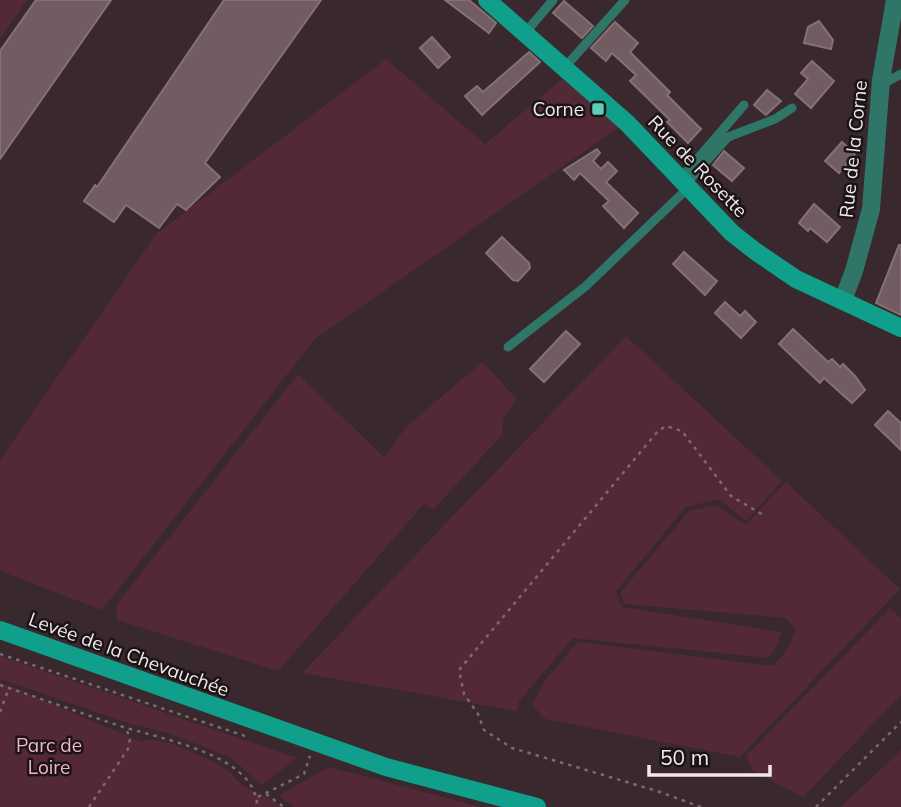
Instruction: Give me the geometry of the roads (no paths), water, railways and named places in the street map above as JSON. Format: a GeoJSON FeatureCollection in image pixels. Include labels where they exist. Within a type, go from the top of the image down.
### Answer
{"type":"FeatureCollection","features":[{"type":"Feature","properties":{"kind":"street","name":"Rue de Rosette"},"geometry":{"type":"LineString","coordinates":[[487,0],[627,122],[732,233],[796,279],[901,328]]}},
{"type":"Feature","properties":{"kind":"street","name":"Rue de la Corne"},"geometry":{"type":"LineString","coordinates":[[843,300],[855,271],[871,209],[881,85],[895,0]]}},
{"type":"Feature","properties":{"kind":"street","name":"Levée de la Chevauchée"},"geometry":{"type":"LineString","coordinates":[[0,630],[244,719],[386,767],[537,807]]}},
{"type":"Feature","properties":{"kind":"lane"},"geometry":{"type":"LineString","coordinates":[[525,33],[553,0]]}},
{"type":"Feature","properties":{"kind":"lane"},"geometry":{"type":"LineString","coordinates":[[565,67],[625,0]]}},
{"type":"Feature","properties":{"kind":"lane"},"geometry":{"type":"LineString","coordinates":[[881,85],[901,74]]}},
{"type":"Feature","properties":{"kind":"lane"},"geometry":{"type":"LineString","coordinates":[[685,183],[744,105]]}},
{"type":"Feature","properties":{"kind":"lane"},"geometry":{"type":"LineString","coordinates":[[508,347],[586,286],[728,137],[775,119],[792,108]]}},
{"type":"Feature","properties":{"kind":"place","name":"Corne"},"geometry":{"type":"Point","coordinates":[598,109]}},
{"type":"Feature","properties":{"kind":"park label","name":"Parc de Loire"},"geometry":{"type":"Point","coordinates":[49,756]}}]}
